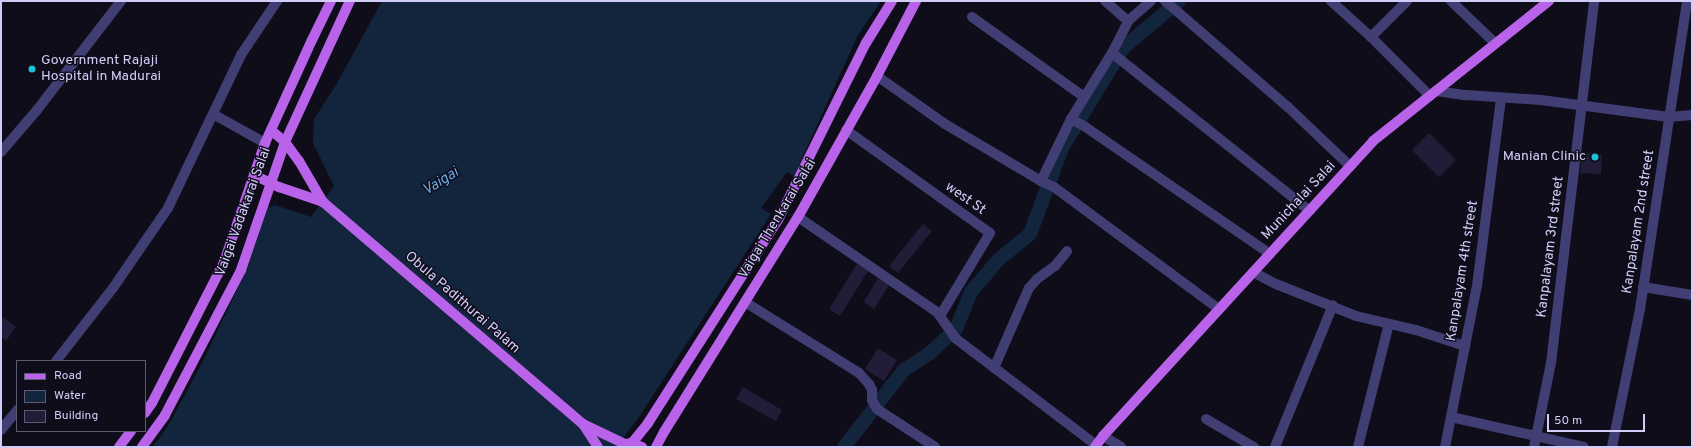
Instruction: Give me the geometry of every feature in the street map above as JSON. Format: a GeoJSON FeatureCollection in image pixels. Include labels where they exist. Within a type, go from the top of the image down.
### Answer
{"type":"FeatureCollection","features":[{"type":"Feature","properties":{"kind":"main road","name":"Vaigai Vadakarai Salai"},"geometry":{"type":"LineString","coordinates":[[146,411],[152,404],[224,262],[265,143],[332,1]]}},
{"type":"Feature","properties":{"kind":"main road","name":"Vaigai Vadakarai Salai"},"geometry":{"type":"LineString","coordinates":[[142,447],[165,415],[241,270],[275,185],[285,142],[350,1]]}},
{"type":"Feature","properties":{"kind":"main road","name":"Vaigai Thenkarai Salai"},"geometry":{"type":"LineString","coordinates":[[625,445],[648,423],[778,220],[866,43],[892,1]]}},
{"type":"Feature","properties":{"kind":"main road","name":"Vaigai Thenkarai Salai"},"geometry":{"type":"LineString","coordinates":[[656,447],[798,217],[877,76],[916,1]]}},
{"type":"Feature","properties":{"kind":"main road","name":"Munichalai Salai"},"geometry":{"type":"LineString","coordinates":[[1095,446],[1373,141],[1548,1]]}},
{"type":"Feature","properties":{"kind":"main road","name":"Obula Padithurai Palam"},"geometry":{"type":"LineString","coordinates":[[271,130],[285,142],[300,161],[323,202],[583,424],[625,445],[642,447]]}},
{"type":"Feature","properties":{"kind":"main road","name":"Obula Padithurai Palam"},"geometry":{"type":"LineString","coordinates":[[254,175],[275,185],[323,202]]}},
{"type":"Feature","properties":{"kind":"main road","name":"Obula Padithurai Palam"},"geometry":{"type":"LineString","coordinates":[[583,424],[598,447]]}},
{"type":"Feature","properties":{"kind":"main road"},"geometry":{"type":"LineString","coordinates":[[120,447],[130,432]]}},
{"type":"Feature","properties":{"kind":"street"},"geometry":{"type":"LineString","coordinates":[[1,152],[37,110],[121,1]]}},
{"type":"Feature","properties":{"kind":"street"},"geometry":{"type":"LineString","coordinates":[[57,360],[114,288],[168,208],[241,55],[277,1]]}},
{"type":"Feature","properties":{"kind":"street"},"geometry":{"type":"LineString","coordinates":[[1105,1],[1128,21]]}},
{"type":"Feature","properties":{"kind":"street"},"geometry":{"type":"LineString","coordinates":[[1040,181],[1071,119],[1112,53],[1128,21],[1150,1]]}},
{"type":"Feature","properties":{"kind":"street"},"geometry":{"type":"LineString","coordinates":[[1165,1],[1288,107],[1350,166]]}},
{"type":"Feature","properties":{"kind":"street"},"geometry":{"type":"LineString","coordinates":[[1331,1],[1433,94],[1540,100],[1669,117],[1692,115]]}},
{"type":"Feature","properties":{"kind":"street"},"geometry":{"type":"LineString","coordinates":[[1371,37],[1407,1]]}},
{"type":"Feature","properties":{"kind":"street"},"geometry":{"type":"LineString","coordinates":[[1451,1],[1496,43]]}},
{"type":"Feature","properties":{"kind":"street","name":"Kanpalayam 3rd street"},"geometry":{"type":"LineString","coordinates":[[1534,447],[1551,363],[1594,1]]}},
{"type":"Feature","properties":{"kind":"street","name":"Kanpalayam 2nd street"},"geometry":{"type":"LineString","coordinates":[[1612,447],[1643,287],[1687,1]]}},
{"type":"Feature","properties":{"kind":"street"},"geometry":{"type":"LineString","coordinates":[[972,17],[1084,97]]}},
{"type":"Feature","properties":{"kind":"street"},"geometry":{"type":"LineString","coordinates":[[1112,53],[1124,61],[1310,211]]}},
{"type":"Feature","properties":{"kind":"street"},"geometry":{"type":"LineString","coordinates":[[877,76],[945,124],[1040,181],[1054,187],[1219,309]]}},
{"type":"Feature","properties":{"kind":"street","name":"Kanpalayam 4th street"},"geometry":{"type":"LineString","coordinates":[[1445,447],[1477,286],[1501,98]]}},
{"type":"Feature","properties":{"kind":"street"},"geometry":{"type":"LineString","coordinates":[[213,114],[265,143]]}},
{"type":"Feature","properties":{"kind":"street"},"geometry":{"type":"LineString","coordinates":[[1071,119],[1084,126],[1270,254]]}},
{"type":"Feature","properties":{"kind":"street","name":"west St"},"geometry":{"type":"LineString","coordinates":[[846,130],[990,233],[940,316]]}},
{"type":"Feature","properties":{"kind":"street"},"geometry":{"type":"LineString","coordinates":[[798,217],[937,312],[955,338],[1095,446]]}},
{"type":"Feature","properties":{"kind":"street"},"geometry":{"type":"LineString","coordinates":[[994,368],[1030,288],[1037,279],[1055,266],[1067,251]]}},
{"type":"Feature","properties":{"kind":"street"},"geometry":{"type":"LineString","coordinates":[[1253,272],[1276,284],[1312,299],[1333,305],[1356,316],[1441,337],[1465,346]]}},
{"type":"Feature","properties":{"kind":"street"},"geometry":{"type":"LineString","coordinates":[[1643,287],[1692,295]]}},
{"type":"Feature","properties":{"kind":"street"},"geometry":{"type":"LineString","coordinates":[[745,302],[858,373],[870,384],[874,405],[935,447]]}},
{"type":"Feature","properties":{"kind":"street"},"geometry":{"type":"LineString","coordinates":[[1275,447],[1333,305]]}},
{"type":"Feature","properties":{"kind":"street"},"geometry":{"type":"LineString","coordinates":[[1358,447],[1389,324]]}},
{"type":"Feature","properties":{"kind":"street"},"geometry":{"type":"LineString","coordinates":[[1,430],[16,411]]}},
{"type":"Feature","properties":{"kind":"street"},"geometry":{"type":"LineString","coordinates":[[1451,418],[1536,435],[1584,447]]}},
{"type":"Feature","properties":{"kind":"street"},"geometry":{"type":"LineString","coordinates":[[1206,419],[1254,447]]}},
{"type":"Feature","properties":{"kind":"street"},"geometry":{"type":"LineString","coordinates":[[1103,436],[1121,447]]}},
{"type":"Feature","properties":{"kind":"water","name":"Vaigai"},"geometry":{"type":"Polygon","coordinates":[[[382,1],[881,1],[858,35],[794,176],[787,172],[761,208],[771,214],[637,420],[616,447],[153,447],[168,426],[201,365],[247,269],[268,207],[275,205],[311,217],[334,186],[313,143],[314,119],[336,85],[382,1]]]}},
{"type":"Feature","properties":{"kind":"building"},"geometry":{"type":"Polygon","coordinates":[[[1429,133],[1456,160],[1439,177],[1412,150],[1429,133]]]}},
{"type":"Feature","properties":{"kind":"building"},"geometry":{"type":"Polygon","coordinates":[[[1582,153],[1602,154],[1601,174],[1580,173],[1582,153]]]}},
{"type":"Feature","properties":{"kind":"building"},"geometry":{"type":"Polygon","coordinates":[[[923,224],[932,231],[898,273],[889,266],[923,224]]]}},
{"type":"Feature","properties":{"kind":"building"},"geometry":{"type":"Polygon","coordinates":[[[857,264],[868,271],[840,316],[829,309],[857,264]]]}},
{"type":"Feature","properties":{"kind":"building"},"geometry":{"type":"Polygon","coordinates":[[[878,278],[889,285],[874,309],[864,302],[878,278]]]}},
{"type":"Feature","properties":{"kind":"building"},"geometry":{"type":"Polygon","coordinates":[[[1,316],[16,327],[6,341],[1,337],[1,316]]]}},
{"type":"Feature","properties":{"kind":"building"},"geometry":{"type":"Polygon","coordinates":[[[878,348],[897,360],[884,381],[865,369],[878,348]]]}},
{"type":"Feature","properties":{"kind":"building"},"geometry":{"type":"Polygon","coordinates":[[[743,387],[782,410],[776,421],[736,399],[743,387]]]}},
{"type":"Feature","properties":{"kind":"waterway"},"geometry":{"type":"LineString","coordinates":[[844,447],[904,370],[930,353],[956,329],[971,292],[998,260],[1030,234],[1062,148],[1123,48],[1179,1]]}},
{"type":"Feature","properties":{"kind":"place","name":"Government Rajaji Hospital in Madurai"},"geometry":{"type":"Point","coordinates":[32,69]}},
{"type":"Feature","properties":{"kind":"place","name":"Manian Clinic"},"geometry":{"type":"Point","coordinates":[1595,157]}}]}
